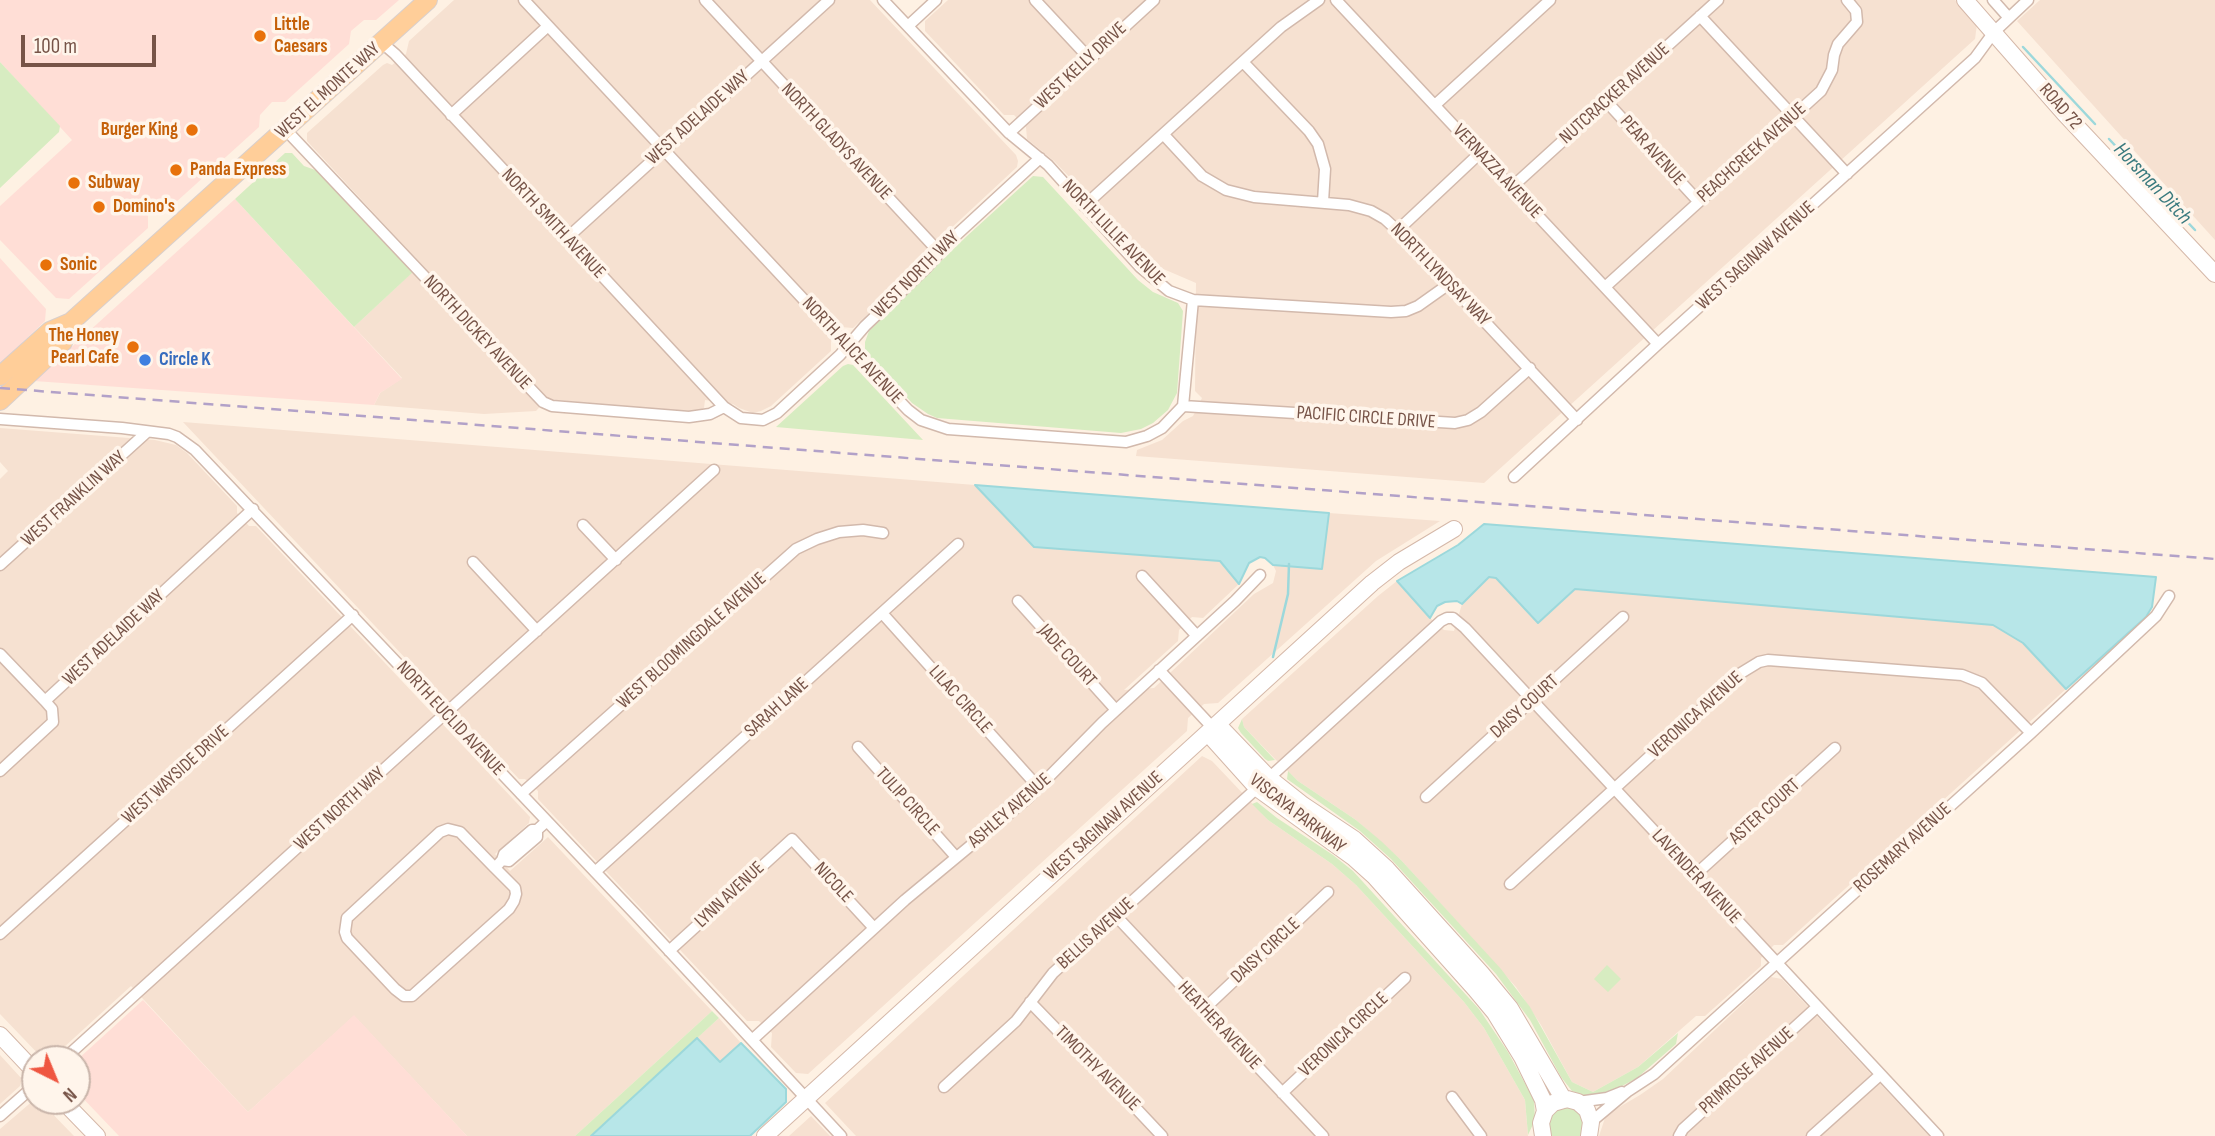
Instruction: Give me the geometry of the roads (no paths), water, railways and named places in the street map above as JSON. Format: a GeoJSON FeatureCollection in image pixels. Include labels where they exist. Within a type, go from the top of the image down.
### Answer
{"type":"FeatureCollection","features":[{"type":"Feature","properties":{"kind":"main road","name":"WEST EL MONTE WAY"},"geometry":{"type":"LineString","coordinates":[[0,376],[50,331],[71,322],[428,0]]}},
{"type":"Feature","properties":{"kind":"main road","name":"WEST EL MONTE WAY"},"geometry":{"type":"LineString","coordinates":[[0,401],[62,342],[71,322]]}},
{"type":"Feature","properties":{"kind":"street","name":"NORTH ALICE AVENUE"},"geometry":{"type":"LineString","coordinates":[[524,0],[848,347],[908,410],[921,420],[948,429],[1126,442],[1163,428],[1183,406]]}},
{"type":"Feature","properties":{"kind":"street","name":"NORTH GLADYS AVENUE"},"geometry":{"type":"LineString","coordinates":[[705,0],[939,252]]}},
{"type":"Feature","properties":{"kind":"street","name":"WEST ADELAIDE WAY"},"geometry":{"type":"LineString","coordinates":[[567,238],[829,0]]}},
{"type":"Feature","properties":{"kind":"street","name":"NORTH LILLIE AVENUE"},"geometry":{"type":"LineString","coordinates":[[883,0],[1009,132],[1040,158],[1151,277],[1169,290],[1193,300],[1391,312],[1406,311],[1418,306],[1449,284]]}},
{"type":"Feature","properties":{"kind":"street"},"geometry":{"type":"LineString","coordinates":[[908,26],[936,0]]}},
{"type":"Feature","properties":{"kind":"street"},"geometry":{"type":"LineString","coordinates":[[1035,0],[1089,58]]}},
{"type":"Feature","properties":{"kind":"street","name":"WEST KELLY DRIVE"},"geometry":{"type":"LineString","coordinates":[[1009,132],[1154,0]]}},
{"type":"Feature","properties":{"kind":"street"},"geometry":{"type":"LineString","coordinates":[[1084,206],[1281,27],[1319,0]]}},
{"type":"Feature","properties":{"kind":"street","name":"VERNAZZA AVENUE"},"geometry":{"type":"LineString","coordinates":[[1336,0],[1658,344]]}},
{"type":"Feature","properties":{"kind":"street","name":"NUTCRACKER AVENUE"},"geometry":{"type":"LineString","coordinates":[[1511,187],[1718,0]]}},
{"type":"Feature","properties":{"kind":"street","name":"PEACHCREEK AVENUE"},"geometry":{"type":"LineString","coordinates":[[1605,287],[1821,91],[1828,82],[1838,44],[1857,22],[1857,10],[1847,0]]}},
{"type":"Feature","properties":{"kind":"street","name":"ROAD 72"},"geometry":{"type":"LineString","coordinates":[[1965,0],[2073,122],[2215,274]]}},
{"type":"Feature","properties":{"kind":"street"},"geometry":{"type":"LineString","coordinates":[[1993,0],[2009,18]]}},
{"type":"Feature","properties":{"kind":"street","name":"WEST SAGINAW AVENUE"},"geometry":{"type":"LineString","coordinates":[[1514,477],[1975,58],[1994,32],[2028,0]]}},
{"type":"Feature","properties":{"kind":"street"},"geometry":{"type":"LineString","coordinates":[[1435,105],[1542,2]]}},
{"type":"Feature","properties":{"kind":"street"},"geometry":{"type":"LineString","coordinates":[[1700,16],[1847,174]]}},
{"type":"Feature","properties":{"kind":"street"},"geometry":{"type":"LineString","coordinates":[[451,115],[548,26]]}},
{"type":"Feature","properties":{"kind":"street","name":"NORTH SMITH AVENUE"},"geometry":{"type":"LineString","coordinates":[[381,42],[724,407]]}},
{"type":"Feature","properties":{"kind":"street"},"geometry":{"type":"LineString","coordinates":[[1243,62],[1309,131],[1318,144],[1325,169],[1323,202]]}},
{"type":"Feature","properties":{"kind":"street","name":"PEAR AVENUE"},"geometry":{"type":"LineString","coordinates":[[1606,101],[1698,201]]}},
{"type":"Feature","properties":{"kind":"street","name":"NORTH DICKEY AVENUE"},"geometry":{"type":"LineString","coordinates":[[285,129],[543,402],[552,406],[689,417],[710,414],[724,407]]}},
{"type":"Feature","properties":{"kind":"street","name":"NORTH LYNDSAY WAY"},"geometry":{"type":"LineString","coordinates":[[1164,135],[1202,176],[1226,190],[1241,195],[1349,205],[1371,211],[1398,230],[1577,420]]}},
{"type":"Feature","properties":{"kind":"street"},"geometry":{"type":"LineString","coordinates":[[1398,230],[1480,153]]}},
{"type":"Feature","properties":{"kind":"street","name":"WEST NORTH WAY"},"geometry":{"type":"LineString","coordinates":[[724,407],[741,418],[763,420],[771,417],[848,347],[864,326],[927,267],[939,252],[1040,158]]}},
{"type":"Feature","properties":{"kind":"street"},"geometry":{"type":"LineString","coordinates":[[1183,406],[1193,300]]}},
{"type":"Feature","properties":{"kind":"street","name":"PACIFIC CIRCLE DRIVE"},"geometry":{"type":"LineString","coordinates":[[1183,406],[1455,423],[1468,420],[1481,412],[1530,368]]}},
{"type":"Feature","properties":{"kind":"street","name":"NORTH EUCLID AVENUE"},"geometry":{"type":"LineString","coordinates":[[0,419],[122,428],[169,434],[185,442],[253,509],[841,1136]]}},
{"type":"Feature","properties":{"kind":"street","name":"WEST FRANKLIN WAY"},"geometry":{"type":"LineString","coordinates":[[0,565],[147,432]]}},
{"type":"Feature","properties":{"kind":"street","name":"WEST NORTH WAY"},"geometry":{"type":"LineString","coordinates":[[80,1045],[714,470]]}},
{"type":"Feature","properties":{"kind":"street","name":"WEST ADELAIDE WAY"},"geometry":{"type":"LineString","coordinates":[[0,771],[53,722],[52,709],[45,701],[253,509]]}},
{"type":"Feature","properties":{"kind":"street"},"geometry":{"type":"LineString","coordinates":[[583,525],[616,560]]}},
{"type":"Feature","properties":{"kind":"street","name":"WEST SAGINAW AVENUE"},"geometry":{"type":"LineString","coordinates":[[765,1136],[1385,572],[1454,529]]}},
{"type":"Feature","properties":{"kind":"street","name":"WEST BLOOMINGDALE AVENUE"},"geometry":{"type":"LineString","coordinates":[[521,794],[796,549],[839,531],[883,533]]}},
{"type":"Feature","properties":{"kind":"street","name":"SARAH LANE"},"geometry":{"type":"LineString","coordinates":[[595,873],[958,544]]}},
{"type":"Feature","properties":{"kind":"street"},"geometry":{"type":"LineString","coordinates":[[473,562],[537,631]]}},
{"type":"Feature","properties":{"kind":"street","name":"ASHLEY AVENUE"},"geometry":{"type":"LineString","coordinates":[[752,1040],[874,928],[1039,788],[1116,710],[1261,575]]}},
{"type":"Feature","properties":{"kind":"street"},"geometry":{"type":"LineString","coordinates":[[1142,576],[1197,636]]}},
{"type":"Feature","properties":{"kind":"street","name":"ROSEMARY AVENUE"},"geometry":{"type":"LineString","coordinates":[[1590,1129],[1628,1091],[1654,1074],[2031,733],[2156,617],[2169,596]]}},
{"type":"Feature","properties":{"kind":"street","name":"JADE COURT"},"geometry":{"type":"LineString","coordinates":[[1018,601],[1116,710]]}},
{"type":"Feature","properties":{"kind":"street","name":"LILAC CIRCLE"},"geometry":{"type":"LineString","coordinates":[[882,613],[1039,788]]}},
{"type":"Feature","properties":{"kind":"street","name":"WEST WAYSIDE DRIVE"},"geometry":{"type":"LineString","coordinates":[[0,934],[353,615]]}},
{"type":"Feature","properties":{"kind":"street","name":"DAISY COURT"},"geometry":{"type":"LineString","coordinates":[[1426,797],[1623,617]]}},
{"type":"Feature","properties":{"kind":"street","name":"LAVENDER AVENUE"},"geometry":{"type":"LineString","coordinates":[[1453,618],[1938,1136]]}},
{"type":"Feature","properties":{"kind":"street","name":"BELLIS AVENUE"},"geometry":{"type":"LineString","coordinates":[[944,1087],[1008,1029],[1053,973],[1441,621],[1453,618]]}},
{"type":"Feature","properties":{"kind":"street"},"geometry":{"type":"LineString","coordinates":[[0,654],[45,701]]}},
{"type":"Feature","properties":{"kind":"street","name":"VERONICA AVENUE"},"geometry":{"type":"LineString","coordinates":[[1510,884],[1741,673],[1768,660],[1962,675],[1982,683],[2031,733]]}},
{"type":"Feature","properties":{"kind":"street"},"geometry":{"type":"LineString","coordinates":[[1159,670],[1212,727]]}},
{"type":"Feature","properties":{"kind":"street","name":"VISCAYA PARKWAY"},"geometry":{"type":"LineString","coordinates":[[1212,727],[1223,730],[1263,783],[1300,820],[1334,843],[1374,876],[1494,1013],[1522,1057],[1543,1100],[1545,1111]]}},
{"type":"Feature","properties":{"kind":"street","name":"TULIP CIRCLE"},"geometry":{"type":"LineString","coordinates":[[858,747],[956,857]]}},
{"type":"Feature","properties":{"kind":"street","name":"ASTER COURT"},"geometry":{"type":"LineString","coordinates":[[1695,875],[1835,748]]}},
{"type":"Feature","properties":{"kind":"street","name":"VISCAYA PARKWAY"},"geometry":{"type":"LineString","coordinates":[[1263,783],[1303,805],[1354,839],[1387,869],[1510,1008],[1571,1101],[1587,1110],[1590,1129]]}},
{"type":"Feature","properties":{"kind":"street"},"geometry":{"type":"LineString","coordinates":[[498,864],[504,854],[531,830],[537,830],[547,821]]}},
{"type":"Feature","properties":{"kind":"street"},"geometry":{"type":"LineString","coordinates":[[448,829],[460,832],[498,864],[516,894],[509,909],[412,996],[404,996],[395,989],[347,938],[347,919],[440,832],[448,829]]}},
{"type":"Feature","properties":{"kind":"street","name":"NICOLE"},"geometry":{"type":"LineString","coordinates":[[792,839],[874,928]]}},
{"type":"Feature","properties":{"kind":"street","name":"LYNN AVENUE"},"geometry":{"type":"LineString","coordinates":[[669,951],[792,839]]}},
{"type":"Feature","properties":{"kind":"street"},"geometry":{"type":"LineString","coordinates":[[1334,843],[1345,844],[1377,872],[1387,869]]}},
{"type":"Feature","properties":{"kind":"street","name":"DAISY CIRCLE"},"geometry":{"type":"LineString","coordinates":[[1204,1009],[1328,892]]}},
{"type":"Feature","properties":{"kind":"street","name":"HEATHER AVENUE"},"geometry":{"type":"LineString","coordinates":[[1116,916],[1323,1136]]}},
{"type":"Feature","properties":{"kind":"street","name":"VERONICA CIRCLE"},"geometry":{"type":"LineString","coordinates":[[1282,1093],[1405,978]]}},
{"type":"Feature","properties":{"kind":"street","name":"TIMOTHY AVENUE"},"geometry":{"type":"LineString","coordinates":[[1030,1002],[1083,1052],[1162,1136]]}},
{"type":"Feature","properties":{"kind":"street","name":"PRIMROSE AVENUE"},"geometry":{"type":"LineString","coordinates":[[1679,1136],[1683,1129],[1817,1007]]}},
{"type":"Feature","properties":{"kind":"street"},"geometry":{"type":"LineString","coordinates":[[0,1035],[21,1057]]}},
{"type":"Feature","properties":{"kind":"street"},"geometry":{"type":"LineString","coordinates":[[1812,1136],[1880,1074]]}},
{"type":"Feature","properties":{"kind":"street","name":"ROSEMARY AVENUE"},"geometry":{"type":"LineString","coordinates":[[1571,1101],[1606,1098],[1628,1091]]}},
{"type":"Feature","properties":{"kind":"street"},"geometry":{"type":"LineString","coordinates":[[0,1116],[21,1097]]}},
{"type":"Feature","properties":{"kind":"street"},"geometry":{"type":"LineString","coordinates":[[1452,1097],[1481,1136]]}},
{"type":"Feature","properties":{"kind":"street"},"geometry":{"type":"LineString","coordinates":[[1539,1134],[1545,1111],[1553,1103],[1571,1101]]}},
{"type":"Feature","properties":{"kind":"street"},"geometry":{"type":"LineString","coordinates":[[77,1115],[97,1136]]}},
{"type":"Feature","properties":{"kind":"water"},"geometry":{"type":"Polygon","coordinates":[[[975,485],[1329,513],[1322,569],[1273,565],[1260,557],[1249,563],[1239,584],[1220,561],[1034,547],[975,485]]]}},
{"type":"Feature","properties":{"kind":"water"},"geometry":{"type":"Polygon","coordinates":[[[1484,524],[2156,577],[2152,607],[2146,617],[2066,689],[2023,643],[1993,625],[1575,589],[1538,623],[1496,578],[1489,577],[1462,604],[1457,601],[1445,602],[1437,606],[1430,618],[1397,581],[1458,545],[1484,524]]]}},
{"type":"Feature","properties":{"kind":"water"},"geometry":{"type":"Polygon","coordinates":[[[697,1038],[720,1062],[741,1043],[786,1089],[786,1102],[750,1136],[591,1136],[697,1038]]]}},
{"type":"Feature","properties":{"kind":"waterway","name":"Horsman Ditch"},"geometry":{"type":"LineString","coordinates":[[2023,47],[2095,124]]}},
{"type":"Feature","properties":{"kind":"waterway","name":"Horsman Ditch"},"geometry":{"type":"LineString","coordinates":[[2109,139],[2195,230]]}},
{"type":"Feature","properties":{"kind":"waterway"},"geometry":{"type":"LineString","coordinates":[[1273,657],[1288,594],[1289,564]]}},
{"type":"Feature","properties":{"kind":"railway"},"geometry":{"type":"LineString","coordinates":[[0,388],[2215,559]]}},
{"type":"Feature","properties":{"kind":"place","name":"Little Caesars"},"geometry":{"type":"Point","coordinates":[260,36]}},
{"type":"Feature","properties":{"kind":"place","name":"Burger King"},"geometry":{"type":"Point","coordinates":[192,130]}},
{"type":"Feature","properties":{"kind":"place","name":"Panda Express"},"geometry":{"type":"Point","coordinates":[176,170]}},
{"type":"Feature","properties":{"kind":"place","name":"Subway"},"geometry":{"type":"Point","coordinates":[74,183]}},
{"type":"Feature","properties":{"kind":"place","name":"Domino's"},"geometry":{"type":"Point","coordinates":[99,207]}},
{"type":"Feature","properties":{"kind":"place","name":"Sonic"},"geometry":{"type":"Point","coordinates":[46,265]}},
{"type":"Feature","properties":{"kind":"place","name":"The Honey Pearl Cafe"},"geometry":{"type":"Point","coordinates":[133,347]}},
{"type":"Feature","properties":{"kind":"place","name":"Circle K"},"geometry":{"type":"Point","coordinates":[145,360]}}]}
